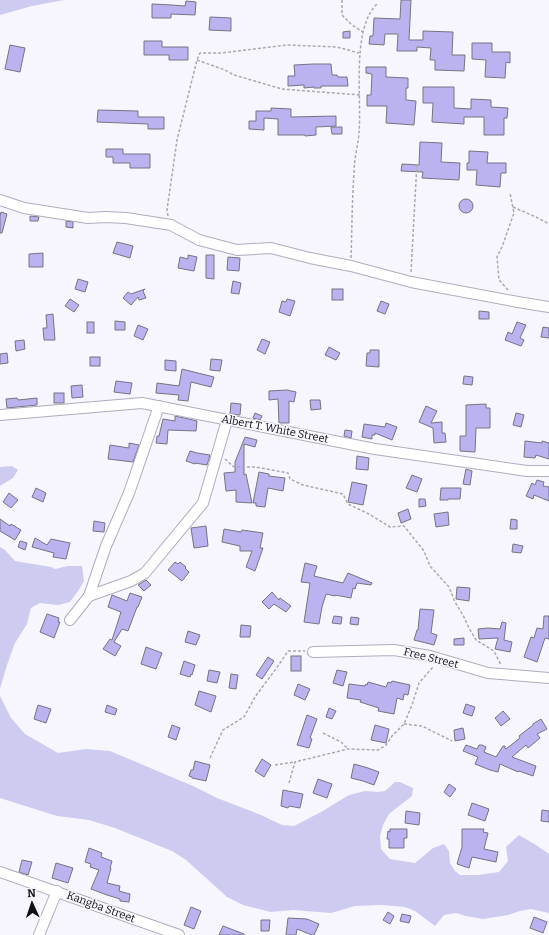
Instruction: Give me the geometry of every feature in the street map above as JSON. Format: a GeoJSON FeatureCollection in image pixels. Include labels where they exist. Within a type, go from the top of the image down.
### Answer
{"type":"FeatureCollection","features":[{"type":"Feature","properties":{"kind":"street"},"geometry":{"type":"LineString","coordinates":[[0,200],[24,208],[88,218],[126,218],[171,225],[199,240],[237,250],[272,248],[310,258],[351,266],[410,282],[549,307]]}},
{"type":"Feature","properties":{"kind":"street","name":"Albert T. White Street"},"geometry":{"type":"LineString","coordinates":[[0,415],[142,403],[375,449],[527,471],[549,471]]}},
{"type":"Feature","properties":{"kind":"street"},"geometry":{"type":"LineString","coordinates":[[70,620],[89,596],[106,546],[129,493],[159,406]]}},
{"type":"Feature","properties":{"kind":"street"},"geometry":{"type":"LineString","coordinates":[[89,596],[131,581],[145,573],[203,503],[227,420]]}},
{"type":"Feature","properties":{"kind":"street","name":"Free Street"},"geometry":{"type":"LineString","coordinates":[[313,652],[394,650],[430,656],[488,673],[549,678]]}},
{"type":"Feature","properties":{"kind":"street","name":"Kangba Street"},"geometry":{"type":"LineString","coordinates":[[0,872],[179,935]]}},
{"type":"Feature","properties":{"kind":"street"},"geometry":{"type":"LineString","coordinates":[[39,935],[57,891]]}},
{"type":"Feature","properties":{"kind":"path"},"geometry":{"type":"LineString","coordinates":[[342,0],[342,14],[352,25],[363,32]]}},
{"type":"Feature","properties":{"kind":"path"},"geometry":{"type":"LineString","coordinates":[[351,266],[354,171],[359,133],[359,53],[364,24],[371,9],[377,4]]}},
{"type":"Feature","properties":{"kind":"path"},"geometry":{"type":"LineString","coordinates":[[171,225],[167,210],[173,166],[197,60],[200,53],[221,53],[287,45],[337,47],[359,53]]}},
{"type":"Feature","properties":{"kind":"path"},"geometry":{"type":"LineString","coordinates":[[197,60],[225,70],[234,75],[282,89],[360,95]]}},
{"type":"Feature","properties":{"kind":"path"},"geometry":{"type":"LineString","coordinates":[[410,282],[417,163]]}},
{"type":"Feature","properties":{"kind":"path"},"geometry":{"type":"LineString","coordinates":[[508,291],[499,280],[497,257],[514,213],[510,193]]}},
{"type":"Feature","properties":{"kind":"path"},"geometry":{"type":"LineString","coordinates":[[513,207],[549,224]]}},
{"type":"Feature","properties":{"kind":"path"},"geometry":{"type":"LineString","coordinates":[[219,449],[223,457],[234,467],[256,467],[288,473],[290,479],[304,485],[343,494],[348,504],[369,514],[390,527],[404,526],[424,551],[430,566],[449,587],[454,602],[463,615],[476,640],[494,651],[501,666],[511,675]]}},
{"type":"Feature","properties":{"kind":"path"},"geometry":{"type":"LineString","coordinates":[[210,758],[223,730],[244,717],[255,697],[288,651],[313,652]]}},
{"type":"Feature","properties":{"kind":"path"},"geometry":{"type":"LineString","coordinates":[[275,765],[295,762],[348,749],[378,750],[386,745],[392,736],[404,724],[419,683],[431,669],[443,661]]}},
{"type":"Feature","properties":{"kind":"path"},"geometry":{"type":"LineString","coordinates":[[404,724],[422,726],[452,741]]}},
{"type":"Feature","properties":{"kind":"path"},"geometry":{"type":"LineString","coordinates":[[323,733],[341,742],[348,749]]}},
{"type":"Feature","properties":{"kind":"path"},"geometry":{"type":"LineString","coordinates":[[289,783],[295,762]]}},
{"type":"Feature","properties":{"kind":"shaded area"},"geometry":{"type":"Polygon","coordinates":[[[0,0],[64,0],[32,6],[0,15],[0,0]]]}},
{"type":"Feature","properties":{"kind":"shaded area"},"geometry":{"type":"Polygon","coordinates":[[[12,466],[18,470],[13,478],[0,486],[0,467],[12,466]]]}},
{"type":"Feature","properties":{"kind":"shaded area"},"geometry":{"type":"Polygon","coordinates":[[[0,547],[5,550],[15,561],[55,569],[68,566],[82,566],[84,581],[70,602],[58,605],[40,603],[31,608],[27,624],[15,643],[0,689],[0,547]]]}},
{"type":"Feature","properties":{"kind":"shaded area"},"geometry":{"type":"Polygon","coordinates":[[[0,696],[11,718],[25,734],[58,753],[86,749],[110,751],[282,825],[294,826],[349,795],[365,791],[385,791],[395,782],[400,782],[413,788],[412,796],[389,814],[383,825],[380,836],[381,849],[390,859],[415,863],[433,848],[444,844],[449,851],[450,863],[455,871],[460,875],[478,875],[499,872],[508,861],[506,847],[519,835],[549,854],[549,913],[531,909],[483,919],[456,913],[444,915],[435,926],[415,911],[405,907],[381,905],[355,906],[331,913],[293,910],[271,912],[243,905],[227,897],[186,860],[172,851],[115,828],[89,820],[57,816],[0,798],[0,696]]]}},
{"type":"Feature","properties":{"kind":"building"},"geometry":{"type":"Polygon","coordinates":[[[401,0],[411,0],[409,40],[423,40],[423,31],[453,32],[452,55],[465,55],[464,71],[435,70],[435,60],[430,60],[431,48],[417,47],[417,51],[397,51],[398,34],[385,34],[384,45],[369,44],[370,36],[373,36],[374,18],[400,19],[401,0]]]}},
{"type":"Feature","properties":{"kind":"building"},"geometry":{"type":"Polygon","coordinates":[[[186,1],[196,2],[195,15],[171,14],[171,18],[152,18],[152,4],[185,6],[186,1]]]}},
{"type":"Feature","properties":{"kind":"building"},"geometry":{"type":"Polygon","coordinates":[[[210,17],[231,18],[231,31],[209,30],[210,17]]]}},
{"type":"Feature","properties":{"kind":"building"},"geometry":{"type":"Polygon","coordinates":[[[350,31],[350,38],[343,38],[343,32],[350,31]]]}},
{"type":"Feature","properties":{"kind":"building"},"geometry":{"type":"Polygon","coordinates":[[[144,41],[162,41],[162,47],[188,47],[188,60],[169,60],[169,55],[144,55],[144,41]]]}},
{"type":"Feature","properties":{"kind":"building"},"geometry":{"type":"Polygon","coordinates":[[[472,43],[492,43],[492,52],[510,52],[510,63],[506,62],[505,78],[485,77],[486,60],[472,59],[472,43]]]}},
{"type":"Feature","properties":{"kind":"building"},"geometry":{"type":"Polygon","coordinates":[[[10,45],[25,48],[20,72],[5,69],[10,45]]]}},
{"type":"Feature","properties":{"kind":"building"},"geometry":{"type":"Polygon","coordinates":[[[331,64],[332,75],[347,77],[348,86],[321,86],[321,88],[304,88],[304,85],[288,86],[288,76],[295,76],[294,65],[331,64]]]}},
{"type":"Feature","properties":{"kind":"building"},"geometry":{"type":"Polygon","coordinates":[[[366,67],[386,67],[386,77],[408,78],[406,100],[416,101],[414,125],[386,123],[387,106],[367,106],[367,95],[371,95],[372,74],[366,73],[366,67]]]}},
{"type":"Feature","properties":{"kind":"building"},"geometry":{"type":"Polygon","coordinates":[[[423,87],[454,87],[454,108],[471,109],[471,99],[491,100],[491,107],[508,108],[507,118],[504,118],[504,135],[484,135],[484,117],[464,117],[464,124],[432,122],[433,103],[423,103],[423,87]]]}},
{"type":"Feature","properties":{"kind":"building"},"geometry":{"type":"Polygon","coordinates":[[[271,108],[291,109],[291,117],[336,116],[336,126],[316,127],[316,135],[278,135],[278,119],[264,118],[264,130],[249,129],[249,121],[256,121],[256,111],[271,111],[271,108]]]}},
{"type":"Feature","properties":{"kind":"building"},"geometry":{"type":"Polygon","coordinates":[[[98,110],[138,111],[138,117],[164,117],[164,129],[148,129],[148,124],[97,122],[98,110]]]}},
{"type":"Feature","properties":{"kind":"building"},"geometry":{"type":"Polygon","coordinates":[[[331,127],[342,127],[342,134],[332,134],[331,127]]]}},
{"type":"Feature","properties":{"kind":"building"},"geometry":{"type":"Polygon","coordinates":[[[420,142],[442,143],[441,162],[460,163],[459,180],[422,178],[423,172],[401,171],[402,164],[419,165],[420,142]]]}},
{"type":"Feature","properties":{"kind":"building"},"geometry":{"type":"Polygon","coordinates":[[[106,149],[123,149],[123,154],[150,154],[150,168],[130,168],[130,163],[113,163],[113,157],[106,157],[106,149]]]}},
{"type":"Feature","properties":{"kind":"building"},"geometry":{"type":"Polygon","coordinates":[[[469,151],[488,152],[487,163],[506,163],[506,173],[501,173],[500,187],[476,185],[477,170],[467,170],[467,163],[469,163],[469,151]]]}},
{"type":"Feature","properties":{"kind":"building"},"geometry":{"type":"Polygon","coordinates":[[[463,199],[469,199],[473,203],[473,209],[469,213],[463,213],[459,209],[459,203],[463,199]]]}},
{"type":"Feature","properties":{"kind":"building"},"geometry":{"type":"Polygon","coordinates":[[[1,212],[7,214],[2,233],[0,233],[0,216],[1,212]]]}},
{"type":"Feature","properties":{"kind":"building"},"geometry":{"type":"Polygon","coordinates":[[[30,216],[39,217],[38,221],[30,221],[30,216]]]}},
{"type":"Feature","properties":{"kind":"building"},"geometry":{"type":"Polygon","coordinates":[[[66,221],[73,222],[73,228],[66,227],[66,221]]]}},
{"type":"Feature","properties":{"kind":"building"},"geometry":{"type":"Polygon","coordinates":[[[117,242],[133,246],[130,258],[113,253],[117,242]]]}},
{"type":"Feature","properties":{"kind":"building"},"geometry":{"type":"Polygon","coordinates":[[[43,253],[43,267],[29,267],[29,254],[43,253]]]}},
{"type":"Feature","properties":{"kind":"building"},"geometry":{"type":"Polygon","coordinates":[[[188,255],[197,257],[194,271],[178,268],[180,257],[188,259],[188,255]]]}},
{"type":"Feature","properties":{"kind":"building"},"geometry":{"type":"Polygon","coordinates":[[[206,255],[214,255],[214,279],[206,278],[206,255]]]}},
{"type":"Feature","properties":{"kind":"building"},"geometry":{"type":"Polygon","coordinates":[[[228,257],[240,258],[239,271],[227,270],[228,257]]]}},
{"type":"Feature","properties":{"kind":"building"},"geometry":{"type":"Polygon","coordinates":[[[78,279],[88,282],[85,292],[75,289],[78,279]]]}},
{"type":"Feature","properties":{"kind":"building"},"geometry":{"type":"Polygon","coordinates":[[[233,281],[241,283],[239,294],[231,293],[233,281]]]}},
{"type":"Feature","properties":{"kind":"building"},"geometry":{"type":"Polygon","coordinates":[[[145,289],[143,291],[146,298],[139,300],[138,297],[131,305],[123,298],[128,292],[131,294],[145,289]]]}},
{"type":"Feature","properties":{"kind":"building"},"geometry":{"type":"Polygon","coordinates":[[[332,289],[343,289],[343,300],[332,300],[332,289]]]}},
{"type":"Feature","properties":{"kind":"building"},"geometry":{"type":"Polygon","coordinates":[[[70,299],[79,305],[74,312],[65,306],[70,299]]]}},
{"type":"Feature","properties":{"kind":"building"},"geometry":{"type":"Polygon","coordinates":[[[287,299],[295,301],[290,316],[279,312],[282,301],[286,302],[287,299]]]}},
{"type":"Feature","properties":{"kind":"building"},"geometry":{"type":"Polygon","coordinates":[[[381,301],[389,304],[385,314],[377,311],[381,301]]]}},
{"type":"Feature","properties":{"kind":"building"},"geometry":{"type":"Polygon","coordinates":[[[479,311],[489,312],[489,319],[479,319],[479,311]]]}},
{"type":"Feature","properties":{"kind":"building"},"geometry":{"type":"Polygon","coordinates":[[[53,314],[55,340],[44,340],[43,328],[47,328],[46,315],[53,314]]]}},
{"type":"Feature","properties":{"kind":"building"},"geometry":{"type":"Polygon","coordinates":[[[115,321],[125,322],[125,330],[115,330],[115,321]]]}},
{"type":"Feature","properties":{"kind":"building"},"geometry":{"type":"Polygon","coordinates":[[[87,322],[94,322],[94,333],[87,333],[87,322]]]}},
{"type":"Feature","properties":{"kind":"building"},"geometry":{"type":"Polygon","coordinates":[[[517,322],[526,325],[520,338],[524,340],[521,346],[505,340],[508,332],[512,334],[517,322]]]}},
{"type":"Feature","properties":{"kind":"building"},"geometry":{"type":"Polygon","coordinates":[[[138,325],[148,329],[143,340],[134,336],[138,325]]]}},
{"type":"Feature","properties":{"kind":"building"},"geometry":{"type":"Polygon","coordinates":[[[543,327],[549,328],[549,338],[541,337],[543,327]]]}},
{"type":"Feature","properties":{"kind":"building"},"geometry":{"type":"Polygon","coordinates":[[[262,339],[270,342],[265,354],[257,350],[262,339]]]}},
{"type":"Feature","properties":{"kind":"building"},"geometry":{"type":"Polygon","coordinates":[[[24,340],[25,349],[16,351],[15,341],[24,340]]]}},
{"type":"Feature","properties":{"kind":"building"},"geometry":{"type":"Polygon","coordinates":[[[329,347],[340,353],[336,360],[325,355],[329,347]]]}},
{"type":"Feature","properties":{"kind":"building"},"geometry":{"type":"Polygon","coordinates":[[[370,350],[379,350],[379,367],[366,366],[367,353],[370,353],[370,350]]]}},
{"type":"Feature","properties":{"kind":"building"},"geometry":{"type":"Polygon","coordinates":[[[7,353],[8,363],[0,364],[0,354],[7,353]]]}},
{"type":"Feature","properties":{"kind":"building"},"geometry":{"type":"Polygon","coordinates":[[[90,357],[100,357],[100,366],[90,366],[90,357]]]}},
{"type":"Feature","properties":{"kind":"building"},"geometry":{"type":"Polygon","coordinates":[[[211,359],[222,360],[220,371],[210,370],[211,359]]]}},
{"type":"Feature","properties":{"kind":"building"},"geometry":{"type":"Polygon","coordinates":[[[165,360],[176,361],[176,371],[165,370],[165,360]]]}},
{"type":"Feature","properties":{"kind":"building"},"geometry":{"type":"Polygon","coordinates":[[[182,369],[214,377],[211,387],[191,382],[188,401],[178,400],[179,395],[156,393],[157,383],[179,386],[182,369]]]}},
{"type":"Feature","properties":{"kind":"building"},"geometry":{"type":"Polygon","coordinates":[[[464,376],[473,377],[472,385],[463,384],[464,376]]]}},
{"type":"Feature","properties":{"kind":"building"},"geometry":{"type":"Polygon","coordinates":[[[116,381],[132,383],[130,394],[114,392],[116,381]]]}},
{"type":"Feature","properties":{"kind":"building"},"geometry":{"type":"Polygon","coordinates":[[[82,385],[83,397],[72,398],[71,386],[82,385]]]}},
{"type":"Feature","properties":{"kind":"building"},"geometry":{"type":"Polygon","coordinates":[[[287,390],[296,392],[294,402],[289,401],[289,423],[279,423],[278,399],[269,400],[269,391],[287,390]]]}},
{"type":"Feature","properties":{"kind":"building"},"geometry":{"type":"Polygon","coordinates":[[[54,393],[64,393],[64,403],[54,403],[54,393]]]}},
{"type":"Feature","properties":{"kind":"building"},"geometry":{"type":"Polygon","coordinates":[[[17,398],[18,400],[37,398],[37,405],[7,408],[6,399],[17,398]]]}},
{"type":"Feature","properties":{"kind":"building"},"geometry":{"type":"Polygon","coordinates":[[[310,400],[320,400],[321,409],[311,410],[310,400]]]}},
{"type":"Feature","properties":{"kind":"building"},"geometry":{"type":"Polygon","coordinates":[[[231,403],[241,404],[240,415],[230,414],[231,403]]]}},
{"type":"Feature","properties":{"kind":"building"},"geometry":{"type":"Polygon","coordinates":[[[486,404],[486,408],[490,408],[490,428],[476,428],[475,452],[460,451],[460,436],[466,436],[466,405],[486,404]]]}},
{"type":"Feature","properties":{"kind":"building"},"geometry":{"type":"Polygon","coordinates":[[[426,406],[437,411],[431,423],[442,422],[442,433],[445,433],[446,442],[434,443],[433,428],[419,422],[426,406]]]}},
{"type":"Feature","properties":{"kind":"building"},"geometry":{"type":"Polygon","coordinates":[[[255,413],[262,416],[260,420],[253,418],[255,413]]]}},
{"type":"Feature","properties":{"kind":"building"},"geometry":{"type":"Polygon","coordinates":[[[516,413],[524,415],[521,427],[513,425],[516,413]]]}},
{"type":"Feature","properties":{"kind":"building"},"geometry":{"type":"Polygon","coordinates":[[[175,416],[197,421],[196,431],[168,430],[167,444],[156,443],[163,419],[175,421],[175,416]]]}},
{"type":"Feature","properties":{"kind":"building"},"geometry":{"type":"Polygon","coordinates":[[[386,423],[397,427],[392,440],[375,433],[375,435],[372,435],[372,439],[362,437],[364,424],[385,427],[386,423]]]}},
{"type":"Feature","properties":{"kind":"building"},"geometry":{"type":"Polygon","coordinates":[[[345,430],[352,431],[351,438],[344,436],[345,430]]]}},
{"type":"Feature","properties":{"kind":"building"},"geometry":{"type":"Polygon","coordinates":[[[245,437],[257,440],[255,447],[244,444],[244,475],[246,474],[252,503],[236,502],[236,490],[226,491],[224,473],[235,472],[235,462],[245,437]]]}},
{"type":"Feature","properties":{"kind":"building"},"geometry":{"type":"Polygon","coordinates":[[[525,441],[542,443],[542,441],[549,443],[549,459],[536,455],[535,458],[524,457],[525,441]]]}},
{"type":"Feature","properties":{"kind":"building"},"geometry":{"type":"Polygon","coordinates":[[[129,443],[139,445],[133,462],[108,459],[110,445],[129,448],[129,443]]]}},
{"type":"Feature","properties":{"kind":"building"},"geometry":{"type":"Polygon","coordinates":[[[190,451],[210,455],[207,465],[195,464],[186,461],[190,451]]]}},
{"type":"Feature","properties":{"kind":"building"},"geometry":{"type":"Polygon","coordinates":[[[357,456],[369,458],[368,470],[356,469],[357,456]]]}},
{"type":"Feature","properties":{"kind":"building"},"geometry":{"type":"Polygon","coordinates":[[[466,469],[472,471],[470,485],[463,484],[466,469]]]}},
{"type":"Feature","properties":{"kind":"building"},"geometry":{"type":"Polygon","coordinates":[[[259,472],[269,474],[269,476],[285,478],[283,491],[268,488],[265,507],[256,506],[256,503],[253,503],[259,472]]]}},
{"type":"Feature","properties":{"kind":"building"},"geometry":{"type":"Polygon","coordinates":[[[412,475],[422,479],[417,492],[406,488],[412,475]]]}},
{"type":"Feature","properties":{"kind":"building"},"geometry":{"type":"Polygon","coordinates":[[[537,480],[544,482],[543,486],[549,487],[549,501],[534,495],[533,499],[526,496],[532,483],[535,485],[537,480]]]}},
{"type":"Feature","properties":{"kind":"building"},"geometry":{"type":"Polygon","coordinates":[[[352,482],[367,485],[363,505],[348,502],[352,482]]]}},
{"type":"Feature","properties":{"kind":"building"},"geometry":{"type":"Polygon","coordinates":[[[36,488],[46,493],[43,502],[32,497],[36,488]]]}},
{"type":"Feature","properties":{"kind":"building"},"geometry":{"type":"Polygon","coordinates":[[[441,488],[461,488],[460,499],[440,500],[441,488]]]}},
{"type":"Feature","properties":{"kind":"building"},"geometry":{"type":"Polygon","coordinates":[[[9,493],[18,500],[11,508],[3,502],[9,493]]]}},
{"type":"Feature","properties":{"kind":"building"},"geometry":{"type":"Polygon","coordinates":[[[419,499],[425,499],[426,506],[419,507],[419,499]]]}},
{"type":"Feature","properties":{"kind":"building"},"geometry":{"type":"Polygon","coordinates":[[[408,509],[411,519],[401,523],[398,513],[408,509]]]}},
{"type":"Feature","properties":{"kind":"building"},"geometry":{"type":"Polygon","coordinates":[[[448,512],[449,525],[436,527],[434,514],[448,512]]]}},
{"type":"Feature","properties":{"kind":"building"},"geometry":{"type":"Polygon","coordinates":[[[0,519],[10,526],[11,524],[21,530],[15,540],[0,531],[0,519]]]}},
{"type":"Feature","properties":{"kind":"building"},"geometry":{"type":"Polygon","coordinates":[[[511,519],[517,520],[517,529],[510,529],[511,519]]]}},
{"type":"Feature","properties":{"kind":"building"},"geometry":{"type":"Polygon","coordinates":[[[94,521],[105,523],[104,532],[93,531],[94,521]]]}},
{"type":"Feature","properties":{"kind":"building"},"geometry":{"type":"Polygon","coordinates":[[[206,526],[208,546],[194,548],[191,528],[206,526]]]}},
{"type":"Feature","properties":{"kind":"building"},"geometry":{"type":"Polygon","coordinates":[[[224,529],[241,532],[242,530],[263,533],[260,548],[263,548],[255,571],[246,567],[252,551],[240,551],[240,546],[222,542],[224,529]]]}},
{"type":"Feature","properties":{"kind":"building"},"geometry":{"type":"Polygon","coordinates":[[[35,538],[47,545],[51,539],[70,543],[66,559],[53,557],[54,553],[32,547],[35,538]]]}},
{"type":"Feature","properties":{"kind":"building"},"geometry":{"type":"Polygon","coordinates":[[[20,541],[27,543],[25,550],[18,547],[20,541]]]}},
{"type":"Feature","properties":{"kind":"building"},"geometry":{"type":"Polygon","coordinates":[[[513,544],[523,546],[521,553],[512,552],[513,544]]]}},
{"type":"Feature","properties":{"kind":"building"},"geometry":{"type":"Polygon","coordinates":[[[175,562],[178,564],[180,562],[189,572],[182,581],[168,570],[175,562]]]}},
{"type":"Feature","properties":{"kind":"building"},"geometry":{"type":"Polygon","coordinates":[[[305,563],[317,566],[314,576],[343,583],[348,573],[372,583],[371,585],[357,583],[355,589],[353,588],[351,598],[326,594],[319,624],[304,622],[310,583],[301,582],[305,563]]]}},
{"type":"Feature","properties":{"kind":"building"},"geometry":{"type":"Polygon","coordinates":[[[146,580],[151,585],[144,591],[138,585],[146,580]]]}},
{"type":"Feature","properties":{"kind":"building"},"geometry":{"type":"Polygon","coordinates":[[[457,587],[470,588],[469,601],[456,599],[457,587]]]}},
{"type":"Feature","properties":{"kind":"building"},"geometry":{"type":"Polygon","coordinates":[[[272,592],[279,600],[280,598],[291,606],[286,612],[274,604],[269,609],[262,602],[272,592]]]}},
{"type":"Feature","properties":{"kind":"building"},"geometry":{"type":"Polygon","coordinates":[[[130,593],[142,597],[128,631],[122,629],[114,642],[121,646],[115,656],[103,649],[110,639],[112,640],[121,612],[108,607],[112,595],[127,601],[130,593]]]}},
{"type":"Feature","properties":{"kind":"building"},"geometry":{"type":"Polygon","coordinates":[[[420,609],[434,610],[431,633],[437,635],[434,645],[414,640],[418,630],[420,609]]]}},
{"type":"Feature","properties":{"kind":"building"},"geometry":{"type":"Polygon","coordinates":[[[47,614],[59,618],[58,622],[60,622],[54,638],[40,632],[47,614]]]}},
{"type":"Feature","properties":{"kind":"building"},"geometry":{"type":"Polygon","coordinates":[[[334,616],[342,617],[341,624],[332,623],[334,616]]]}},
{"type":"Feature","properties":{"kind":"building"},"geometry":{"type":"Polygon","coordinates":[[[544,616],[549,616],[549,639],[545,638],[537,662],[524,657],[531,637],[534,638],[537,628],[543,629],[544,616]]]}},
{"type":"Feature","properties":{"kind":"building"},"geometry":{"type":"Polygon","coordinates":[[[351,617],[359,618],[358,625],[350,624],[351,617]]]}},
{"type":"Feature","properties":{"kind":"building"},"geometry":{"type":"Polygon","coordinates":[[[502,622],[506,623],[504,640],[512,642],[510,652],[495,649],[498,638],[479,639],[478,629],[500,629],[502,622]]]}},
{"type":"Feature","properties":{"kind":"building"},"geometry":{"type":"Polygon","coordinates":[[[241,625],[251,626],[250,637],[240,637],[241,625]]]}},
{"type":"Feature","properties":{"kind":"building"},"geometry":{"type":"Polygon","coordinates":[[[188,631],[200,635],[196,645],[185,642],[188,631]]]}},
{"type":"Feature","properties":{"kind":"building"},"geometry":{"type":"Polygon","coordinates":[[[464,638],[464,645],[454,645],[454,639],[464,638]]]}},
{"type":"Feature","properties":{"kind":"building"},"geometry":{"type":"Polygon","coordinates":[[[146,647],[162,653],[156,669],[141,664],[146,647]]]}},
{"type":"Feature","properties":{"kind":"building"},"geometry":{"type":"Polygon","coordinates":[[[291,656],[301,656],[301,671],[291,671],[291,656]]]}},
{"type":"Feature","properties":{"kind":"building"},"geometry":{"type":"Polygon","coordinates":[[[268,657],[274,661],[262,679],[256,675],[268,657]]]}},
{"type":"Feature","properties":{"kind":"building"},"geometry":{"type":"Polygon","coordinates":[[[184,661],[195,665],[190,677],[180,674],[184,661]]]}},
{"type":"Feature","properties":{"kind":"building"},"geometry":{"type":"Polygon","coordinates":[[[209,670],[220,672],[217,683],[207,681],[209,670]]]}},
{"type":"Feature","properties":{"kind":"building"},"geometry":{"type":"Polygon","coordinates":[[[337,670],[347,672],[343,686],[333,683],[337,670]]]}},
{"type":"Feature","properties":{"kind":"building"},"geometry":{"type":"Polygon","coordinates":[[[231,674],[238,675],[236,689],[229,688],[231,674]]]}},
{"type":"Feature","properties":{"kind":"building"},"geometry":{"type":"Polygon","coordinates":[[[392,681],[410,685],[408,695],[404,694],[403,700],[397,698],[394,714],[378,711],[379,708],[360,702],[361,700],[347,698],[349,684],[365,686],[368,682],[386,687],[388,682],[391,683],[392,681]]]}},
{"type":"Feature","properties":{"kind":"building"},"geometry":{"type":"Polygon","coordinates":[[[298,684],[310,689],[305,700],[294,695],[298,684]]]}},
{"type":"Feature","properties":{"kind":"building"},"geometry":{"type":"Polygon","coordinates":[[[199,691],[216,696],[211,712],[195,705],[199,691]]]}},
{"type":"Feature","properties":{"kind":"building"},"geometry":{"type":"Polygon","coordinates":[[[466,704],[475,707],[472,716],[463,713],[466,704]]]}},
{"type":"Feature","properties":{"kind":"building"},"geometry":{"type":"Polygon","coordinates":[[[38,705],[51,709],[46,723],[34,719],[38,705]]]}},
{"type":"Feature","properties":{"kind":"building"},"geometry":{"type":"Polygon","coordinates":[[[107,705],[117,709],[115,715],[105,712],[107,705]]]}},
{"type":"Feature","properties":{"kind":"building"},"geometry":{"type":"Polygon","coordinates":[[[329,708],[336,711],[332,719],[326,717],[329,708]]]}},
{"type":"Feature","properties":{"kind":"building"},"geometry":{"type":"Polygon","coordinates":[[[503,711],[510,719],[501,726],[495,718],[503,711]]]}},
{"type":"Feature","properties":{"kind":"building"},"geometry":{"type":"Polygon","coordinates":[[[307,715],[317,719],[310,738],[312,739],[309,748],[297,745],[307,715]]]}},
{"type":"Feature","properties":{"kind":"building"},"geometry":{"type":"Polygon","coordinates":[[[541,719],[547,729],[537,734],[540,738],[528,748],[526,745],[512,757],[536,766],[533,776],[519,771],[518,772],[500,764],[498,772],[490,770],[475,764],[478,757],[463,751],[466,745],[477,749],[479,745],[482,745],[486,747],[484,752],[496,757],[503,746],[505,746],[506,749],[520,738],[519,736],[533,724],[541,719]]]}},
{"type":"Feature","properties":{"kind":"building"},"geometry":{"type":"Polygon","coordinates":[[[172,725],[180,728],[176,740],[168,737],[172,725]]]}},
{"type":"Feature","properties":{"kind":"building"},"geometry":{"type":"Polygon","coordinates":[[[375,725],[389,729],[386,743],[371,740],[375,725]]]}},
{"type":"Feature","properties":{"kind":"building"},"geometry":{"type":"Polygon","coordinates":[[[463,728],[465,739],[455,741],[454,730],[463,728]]]}},
{"type":"Feature","properties":{"kind":"building"},"geometry":{"type":"Polygon","coordinates":[[[262,759],[271,765],[264,777],[255,771],[262,759]]]}},
{"type":"Feature","properties":{"kind":"building"},"geometry":{"type":"Polygon","coordinates":[[[195,761],[210,765],[206,781],[189,776],[191,770],[193,770],[195,761]]]}},
{"type":"Feature","properties":{"kind":"building"},"geometry":{"type":"Polygon","coordinates":[[[354,764],[379,772],[374,785],[351,778],[354,764]]]}},
{"type":"Feature","properties":{"kind":"building"},"geometry":{"type":"Polygon","coordinates":[[[318,779],[332,784],[327,798],[313,793],[318,779]]]}},
{"type":"Feature","properties":{"kind":"building"},"geometry":{"type":"Polygon","coordinates":[[[449,784],[456,789],[450,797],[444,792],[449,784]]]}},
{"type":"Feature","properties":{"kind":"building"},"geometry":{"type":"Polygon","coordinates":[[[283,790],[303,794],[300,808],[289,806],[288,808],[281,806],[283,790]]]}},
{"type":"Feature","properties":{"kind":"building"},"geometry":{"type":"Polygon","coordinates":[[[472,803],[489,809],[485,821],[468,815],[472,803]]]}},
{"type":"Feature","properties":{"kind":"building"},"geometry":{"type":"Polygon","coordinates":[[[542,810],[549,811],[549,822],[541,821],[542,810]]]}},
{"type":"Feature","properties":{"kind":"building"},"geometry":{"type":"Polygon","coordinates":[[[406,811],[420,813],[419,825],[405,823],[406,811]]]}},
{"type":"Feature","properties":{"kind":"building"},"geometry":{"type":"Polygon","coordinates":[[[390,829],[407,829],[407,838],[404,838],[404,848],[389,848],[389,839],[387,839],[388,831],[390,832],[390,829]]]}},
{"type":"Feature","properties":{"kind":"building"},"geometry":{"type":"Polygon","coordinates":[[[462,829],[484,829],[483,832],[488,833],[484,849],[498,852],[496,862],[472,857],[469,868],[457,864],[462,847],[462,829]]]}},
{"type":"Feature","properties":{"kind":"building"},"geometry":{"type":"Polygon","coordinates":[[[89,848],[102,853],[101,857],[112,861],[107,883],[120,886],[119,891],[130,894],[129,902],[120,901],[120,899],[91,889],[99,870],[90,867],[91,864],[85,862],[89,848]]]}},
{"type":"Feature","properties":{"kind":"building"},"geometry":{"type":"Polygon","coordinates":[[[22,860],[32,862],[28,875],[19,872],[22,860]]]}},
{"type":"Feature","properties":{"kind":"building"},"geometry":{"type":"Polygon","coordinates":[[[56,863],[73,868],[68,883],[52,878],[56,863]]]}},
{"type":"Feature","properties":{"kind":"building"},"geometry":{"type":"Polygon","coordinates":[[[191,907],[201,911],[194,929],[184,925],[191,907]]]}},
{"type":"Feature","properties":{"kind":"building"},"geometry":{"type":"Polygon","coordinates":[[[388,912],[394,916],[390,924],[383,920],[388,912]]]}},
{"type":"Feature","properties":{"kind":"building"},"geometry":{"type":"Polygon","coordinates":[[[402,914],[411,916],[409,923],[400,921],[402,914]]]}},
{"type":"Feature","properties":{"kind":"building"},"geometry":{"type":"Polygon","coordinates":[[[534,917],[547,922],[543,933],[530,928],[534,917]]]}},
{"type":"Feature","properties":{"kind":"building"},"geometry":{"type":"Polygon","coordinates":[[[288,918],[307,919],[319,924],[314,935],[297,929],[296,935],[286,935],[288,918]]]}},
{"type":"Feature","properties":{"kind":"building"},"geometry":{"type":"Polygon","coordinates":[[[261,920],[270,920],[269,931],[261,931],[261,920]]]}},
{"type":"Feature","properties":{"kind":"building"},"geometry":{"type":"Polygon","coordinates":[[[223,926],[244,934],[244,935],[219,935],[223,926]]]}}]}
